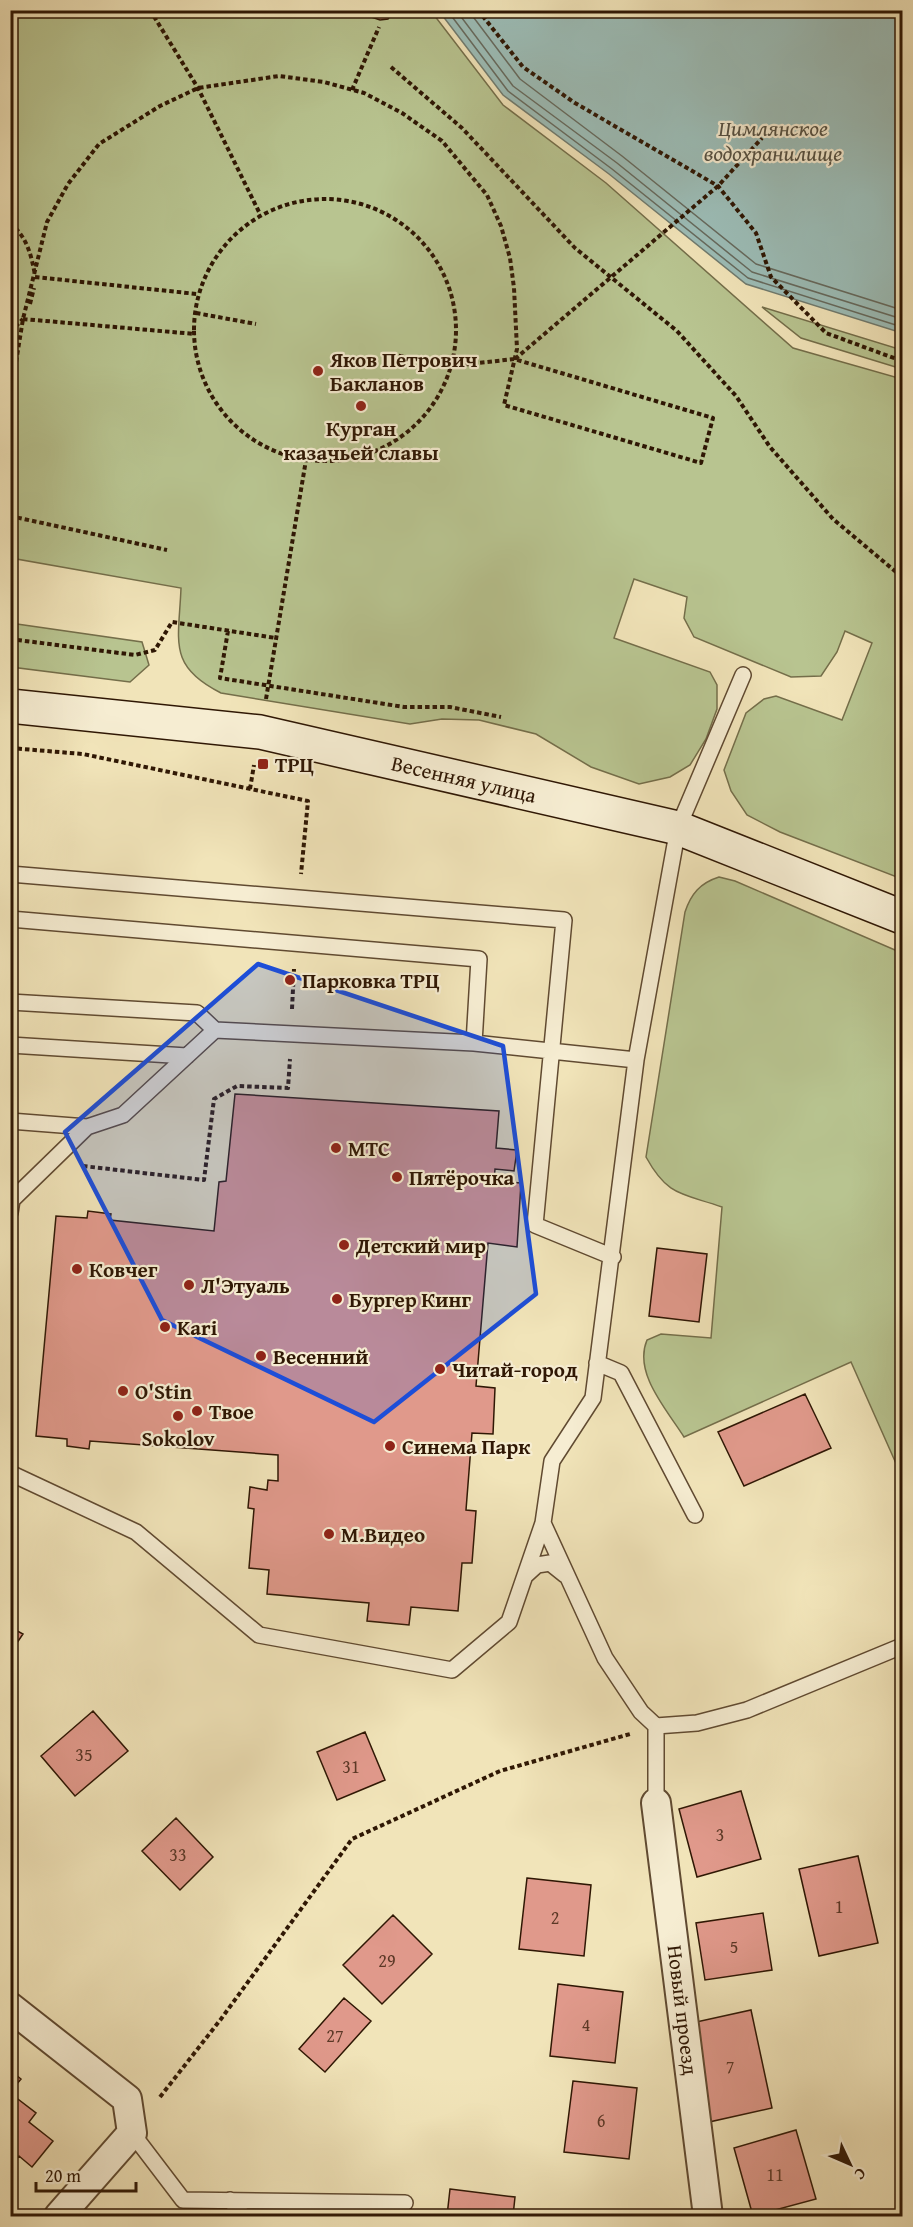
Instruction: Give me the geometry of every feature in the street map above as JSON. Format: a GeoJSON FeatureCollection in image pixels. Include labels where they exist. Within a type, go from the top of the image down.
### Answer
{"type":"FeatureCollection","features":[{"type":"Feature","properties":{"kind":"street","name":"Весенняя улица"},"geometry":{"type":"LineString","coordinates":[[10,706],[260,732],[678,828],[903,917]]}},
{"type":"Feature","properties":{"kind":"street","name":"Новый проезд"},"geometry":{"type":"LineString","coordinates":[[656,1803],[708,2217]]}},
{"type":"Feature","properties":{"kind":"street"},"geometry":{"type":"LineString","coordinates":[[10,2007],[127,2099],[132,2133],[59,2217]]}},
{"type":"Feature","properties":{"kind":"lane"},"geometry":{"type":"LineString","coordinates":[[10,1473],[136,1532],[259,1635],[452,1670],[509,1622],[543,1523],[552,1461],[593,1398],[636,1060],[678,828],[743,675]]}},
{"type":"Feature","properties":{"kind":"lane"},"geometry":{"type":"LineString","coordinates":[[10,874],[564,920],[535,1225],[612,1257]]}},
{"type":"Feature","properties":{"kind":"lane"},"geometry":{"type":"LineString","coordinates":[[10,919],[479,959],[474,1043]]}},
{"type":"Feature","properties":{"kind":"lane"},"geometry":{"type":"LineString","coordinates":[[10,1002],[197,1013],[215,1030],[474,1043],[636,1060]]}},
{"type":"Feature","properties":{"kind":"lane"},"geometry":{"type":"LineString","coordinates":[[10,1121],[87,1127],[123,1115],[215,1030]]}},
{"type":"Feature","properties":{"kind":"lane"},"geometry":{"type":"LineString","coordinates":[[10,1045],[187,1056]]}},
{"type":"Feature","properties":{"kind":"lane"},"geometry":{"type":"LineString","coordinates":[[10,1213],[12,1200],[87,1127]]}},
{"type":"Feature","properties":{"kind":"lane"},"geometry":{"type":"LineString","coordinates":[[597,1363],[621,1373],[695,1515]]}},
{"type":"Feature","properties":{"kind":"lane"},"geometry":{"type":"LineString","coordinates":[[543,1523],[605,1658],[641,1712],[656,1726],[697,1724],[747,1710],[903,1646]]}},
{"type":"Feature","properties":{"kind":"lane"},"geometry":{"type":"LineString","coordinates":[[525,1576],[537,1565],[550,1563],[568,1577]]}},
{"type":"Feature","properties":{"kind":"lane"},"geometry":{"type":"LineString","coordinates":[[656,1726],[656,1803]]}},
{"type":"Feature","properties":{"kind":"lane"},"geometry":{"type":"LineString","coordinates":[[132,2133],[183,2200],[405,2203]]}},
{"type":"Feature","properties":{"kind":"lane"},"geometry":{"type":"LineString","coordinates":[[230,2200],[243,2217]]}},
{"type":"Feature","properties":{"kind":"path"},"geometry":{"type":"LineString","coordinates":[[150,10],[198,88],[260,214]]}},
{"type":"Feature","properties":{"kind":"path"},"geometry":{"type":"LineString","coordinates":[[478,10],[523,67],[584,109],[718,186],[756,233],[771,277],[826,333],[903,361]]}},
{"type":"Feature","properties":{"kind":"path"},"geometry":{"type":"LineString","coordinates":[[352,90],[379,27]]}},
{"type":"Feature","properties":{"kind":"path"},"geometry":{"type":"LineString","coordinates":[[391,67],[462,128],[575,248],[677,331],[736,396],[770,447],[833,519],[903,577]]}},
{"type":"Feature","properties":{"kind":"path"},"geometry":{"type":"LineString","coordinates":[[10,399],[23,319],[47,222],[68,184],[99,144],[160,105],[198,88],[279,76],[324,82],[352,90],[402,113],[441,141],[487,195],[501,226],[510,258],[517,349],[514,359],[504,405],[701,463],[713,418],[514,359],[452,366],[390,354]]}},
{"type":"Feature","properties":{"kind":"path"},"geometry":{"type":"LineString","coordinates":[[514,359],[718,186],[762,138]]}},
{"type":"Feature","properties":{"kind":"path"},"geometry":{"type":"LineString","coordinates":[[309,199],[361,202],[407,226],[440,265],[456,314],[452,366],[428,412],[389,446],[340,462],[288,458],[243,434],[209,395],[195,334],[197,294],[221,248],[260,214],[309,199]]}},
{"type":"Feature","properties":{"kind":"path"},"geometry":{"type":"LineString","coordinates":[[10,223],[19,230],[31,251],[35,277]]}},
{"type":"Feature","properties":{"kind":"path"},"geometry":{"type":"LineString","coordinates":[[35,277],[197,294]]}},
{"type":"Feature","properties":{"kind":"path"},"geometry":{"type":"LineString","coordinates":[[196,313],[256,324]]}},
{"type":"Feature","properties":{"kind":"path"},"geometry":{"type":"LineString","coordinates":[[10,332],[23,319],[195,334]]}},
{"type":"Feature","properties":{"kind":"path"},"geometry":{"type":"LineString","coordinates":[[250,789],[308,448]]}},
{"type":"Feature","properties":{"kind":"path"},"geometry":{"type":"LineString","coordinates":[[10,516],[167,550]]}},
{"type":"Feature","properties":{"kind":"path"},"geometry":{"type":"LineString","coordinates":[[10,639],[135,655],[155,650],[172,622],[276,638]]}},
{"type":"Feature","properties":{"kind":"path"},"geometry":{"type":"LineString","coordinates":[[228,631],[220,678],[404,707],[450,707],[501,717]]}},
{"type":"Feature","properties":{"kind":"path"},"geometry":{"type":"LineString","coordinates":[[50,1163],[204,1180]]}},
{"type":"Feature","properties":{"kind":"path"},"geometry":{"type":"LineString","coordinates":[[132,2133],[221,2019],[352,1839],[500,1771],[656,1726]]}},
{"type":"Feature","properties":{"kind":"highlighted area"},"geometry":{"type":"Polygon","coordinates":[[[258,964],[503,1046],[536,1294],[374,1422],[162,1320],[65,1132],[258,964]]]}},
{"type":"Feature","properties":{"kind":"green space"},"geometry":{"type":"Polygon","coordinates":[[[10,11],[431,11],[503,105],[606,183],[793,348],[902,379],[902,879],[780,832],[747,815],[731,791],[724,770],[746,713],[764,699],[776,696],[842,720],[872,643],[845,631],[837,652],[821,676],[791,677],[694,637],[684,618],[687,597],[634,579],[614,638],[710,672],[717,685],[717,709],[706,739],[690,765],[670,777],[639,784],[591,767],[536,734],[479,720],[442,719],[410,724],[221,693],[192,673],[184,662],[179,637],[181,588],[11,558],[10,11]]]}},
{"type":"Feature","properties":{"kind":"green space"},"geometry":{"type":"Polygon","coordinates":[[[762,307],[902,350],[902,369],[801,338],[762,307]]]}},
{"type":"Feature","properties":{"kind":"green space"},"geometry":{"type":"Polygon","coordinates":[[[10,623],[142,642],[149,665],[130,682],[11,667],[10,623]]]}},
{"type":"Feature","properties":{"kind":"green space"},"geometry":{"type":"Polygon","coordinates":[[[719,877],[735,881],[902,953],[902,1477],[851,1362],[684,1437],[654,1391],[644,1365],[647,1340],[661,1334],[711,1338],[722,1207],[686,1196],[669,1187],[646,1157],[685,912],[697,890],[707,882],[719,877]]]}},
{"type":"Feature","properties":{"kind":"water","name":"Цимлянское водохранилище"},"geometry":{"type":"Polygon","coordinates":[[[439,11],[902,11],[902,333],[746,284],[609,174],[503,95],[439,11]]]}},
{"type":"Feature","properties":{"kind":"building"},"geometry":{"type":"Polygon","coordinates":[[[367,10],[394,10],[388,19],[380,20],[371,17],[367,10]]]}},
{"type":"Feature","properties":{"kind":"building","name":"Весенний"},"geometry":{"type":"Polygon","coordinates":[[[235,1094],[499,1111],[496,1148],[517,1150],[514,1171],[495,1169],[494,1181],[521,1183],[517,1247],[488,1243],[476,1386],[495,1388],[493,1434],[472,1433],[466,1510],[476,1511],[472,1563],[462,1563],[458,1611],[411,1607],[409,1625],[367,1621],[369,1603],[267,1594],[269,1570],[249,1568],[254,1509],[248,1508],[250,1487],[267,1490],[268,1480],[278,1481],[278,1455],[90,1441],[89,1449],[67,1446],[67,1439],[36,1436],[56,1216],[87,1218],[88,1211],[111,1214],[110,1220],[214,1231],[219,1182],[226,1181],[235,1094]]]}},
{"type":"Feature","properties":{"kind":"building"},"geometry":{"type":"Polygon","coordinates":[[[657,1248],[707,1254],[699,1322],[649,1316],[657,1248]]]}},
{"type":"Feature","properties":{"kind":"building"},"geometry":{"type":"Polygon","coordinates":[[[805,1394],[831,1448],[744,1486],[718,1432],[805,1394]]]}},
{"type":"Feature","properties":{"kind":"building"},"geometry":{"type":"Polygon","coordinates":[[[10,1627],[23,1634],[10,1653],[10,1627]]]}},
{"type":"Feature","properties":{"kind":"building"},"geometry":{"type":"Polygon","coordinates":[[[93,1711],[128,1751],[75,1796],[41,1756],[93,1711]]]}},
{"type":"Feature","properties":{"kind":"building"},"geometry":{"type":"Polygon","coordinates":[[[365,1732],[385,1780],[337,1800],[317,1752],[365,1732]]]}},
{"type":"Feature","properties":{"kind":"building"},"geometry":{"type":"Polygon","coordinates":[[[741,1791],[761,1859],[697,1877],[679,1809],[741,1791]]]}},
{"type":"Feature","properties":{"kind":"building"},"geometry":{"type":"Polygon","coordinates":[[[176,1818],[213,1857],[180,1890],[142,1851],[176,1818]]]}},
{"type":"Feature","properties":{"kind":"building"},"geometry":{"type":"Polygon","coordinates":[[[858,1856],[878,1943],[819,1956],[799,1869],[858,1856]]]}},
{"type":"Feature","properties":{"kind":"building"},"geometry":{"type":"Polygon","coordinates":[[[527,1878],[591,1885],[584,1956],[519,1949],[527,1878]]]}},
{"type":"Feature","properties":{"kind":"building"},"geometry":{"type":"Polygon","coordinates":[[[763,1913],[772,1970],[705,1980],[696,1923],[763,1913]]]}},
{"type":"Feature","properties":{"kind":"building"},"geometry":{"type":"Polygon","coordinates":[[[393,1915],[432,1954],[382,2004],[343,1965],[393,1915]]]}},
{"type":"Feature","properties":{"kind":"building"},"geometry":{"type":"Polygon","coordinates":[[[558,1984],[623,1992],[615,2063],[550,2056],[558,1984]]]}},
{"type":"Feature","properties":{"kind":"building"},"geometry":{"type":"Polygon","coordinates":[[[344,1998],[371,2021],[325,2072],[299,2049],[344,1998]]]}},
{"type":"Feature","properties":{"kind":"building"},"geometry":{"type":"Polygon","coordinates":[[[751,2010],[772,2108],[709,2122],[687,2024],[751,2010]]]}},
{"type":"Feature","properties":{"kind":"building"},"geometry":{"type":"Polygon","coordinates":[[[10,2070],[21,2079],[10,2092],[10,2070]]]}},
{"type":"Feature","properties":{"kind":"building"},"geometry":{"type":"Polygon","coordinates":[[[573,2081],[637,2088],[629,2159],[564,2152],[573,2081]]]}},
{"type":"Feature","properties":{"kind":"building"},"geometry":{"type":"Polygon","coordinates":[[[10,2093],[36,2113],[29,2122],[53,2141],[32,2167],[19,2156],[10,2167],[10,2093]]]}},
{"type":"Feature","properties":{"kind":"building"},"geometry":{"type":"Polygon","coordinates":[[[796,2130],[816,2199],[753,2216],[734,2148],[796,2130]]]}},
{"type":"Feature","properties":{"kind":"building"},"geometry":{"type":"Polygon","coordinates":[[[450,2189],[515,2197],[513,2216],[447,2216],[450,2189]]]}},
{"type":"Feature","properties":{"kind":"building"},"geometry":{"type":"Polygon","coordinates":[[[616,2212],[656,2216],[615,2216],[616,2212]]]}},
{"type":"Feature","properties":{"kind":"place","name":"Яков Петрович Бакланов"},"geometry":{"type":"Point","coordinates":[318,371]}},
{"type":"Feature","properties":{"kind":"place","name":"Курган казачьей славы"},"geometry":{"type":"Point","coordinates":[361,406]}},
{"type":"Feature","properties":{"kind":"place","name":"ТРЦ"},"geometry":{"type":"Point","coordinates":[263,764]}},
{"type":"Feature","properties":{"kind":"place","name":"Парковка ТРЦ"},"geometry":{"type":"Point","coordinates":[290,980]}},
{"type":"Feature","properties":{"kind":"place","name":"МТС"},"geometry":{"type":"Point","coordinates":[336,1148]}},
{"type":"Feature","properties":{"kind":"place","name":"Пятёрочка"},"geometry":{"type":"Point","coordinates":[397,1177]}},
{"type":"Feature","properties":{"kind":"place","name":"Детский мир"},"geometry":{"type":"Point","coordinates":[344,1245]}},
{"type":"Feature","properties":{"kind":"place","name":"Ковчег"},"geometry":{"type":"Point","coordinates":[77,1269]}},
{"type":"Feature","properties":{"kind":"place","name":"Л'Этуаль"},"geometry":{"type":"Point","coordinates":[189,1285]}},
{"type":"Feature","properties":{"kind":"place","name":"Бургер Кинг"},"geometry":{"type":"Point","coordinates":[337,1299]}},
{"type":"Feature","properties":{"kind":"place","name":"Kari"},"geometry":{"type":"Point","coordinates":[165,1327]}},
{"type":"Feature","properties":{"kind":"place","name":"Весенний"},"geometry":{"type":"Point","coordinates":[261,1356]}},
{"type":"Feature","properties":{"kind":"place","name":"Читай-город"},"geometry":{"type":"Point","coordinates":[440,1369]}},
{"type":"Feature","properties":{"kind":"place","name":"O'Stin"},"geometry":{"type":"Point","coordinates":[123,1391]}},
{"type":"Feature","properties":{"kind":"place","name":"Твое"},"geometry":{"type":"Point","coordinates":[197,1411]}},
{"type":"Feature","properties":{"kind":"place","name":"Sokolov"},"geometry":{"type":"Point","coordinates":[178,1416]}},
{"type":"Feature","properties":{"kind":"place","name":"Синема Парк"},"geometry":{"type":"Point","coordinates":[390,1446]}},
{"type":"Feature","properties":{"kind":"place","name":"М.Видео"},"geometry":{"type":"Point","coordinates":[329,1534]}}]}
